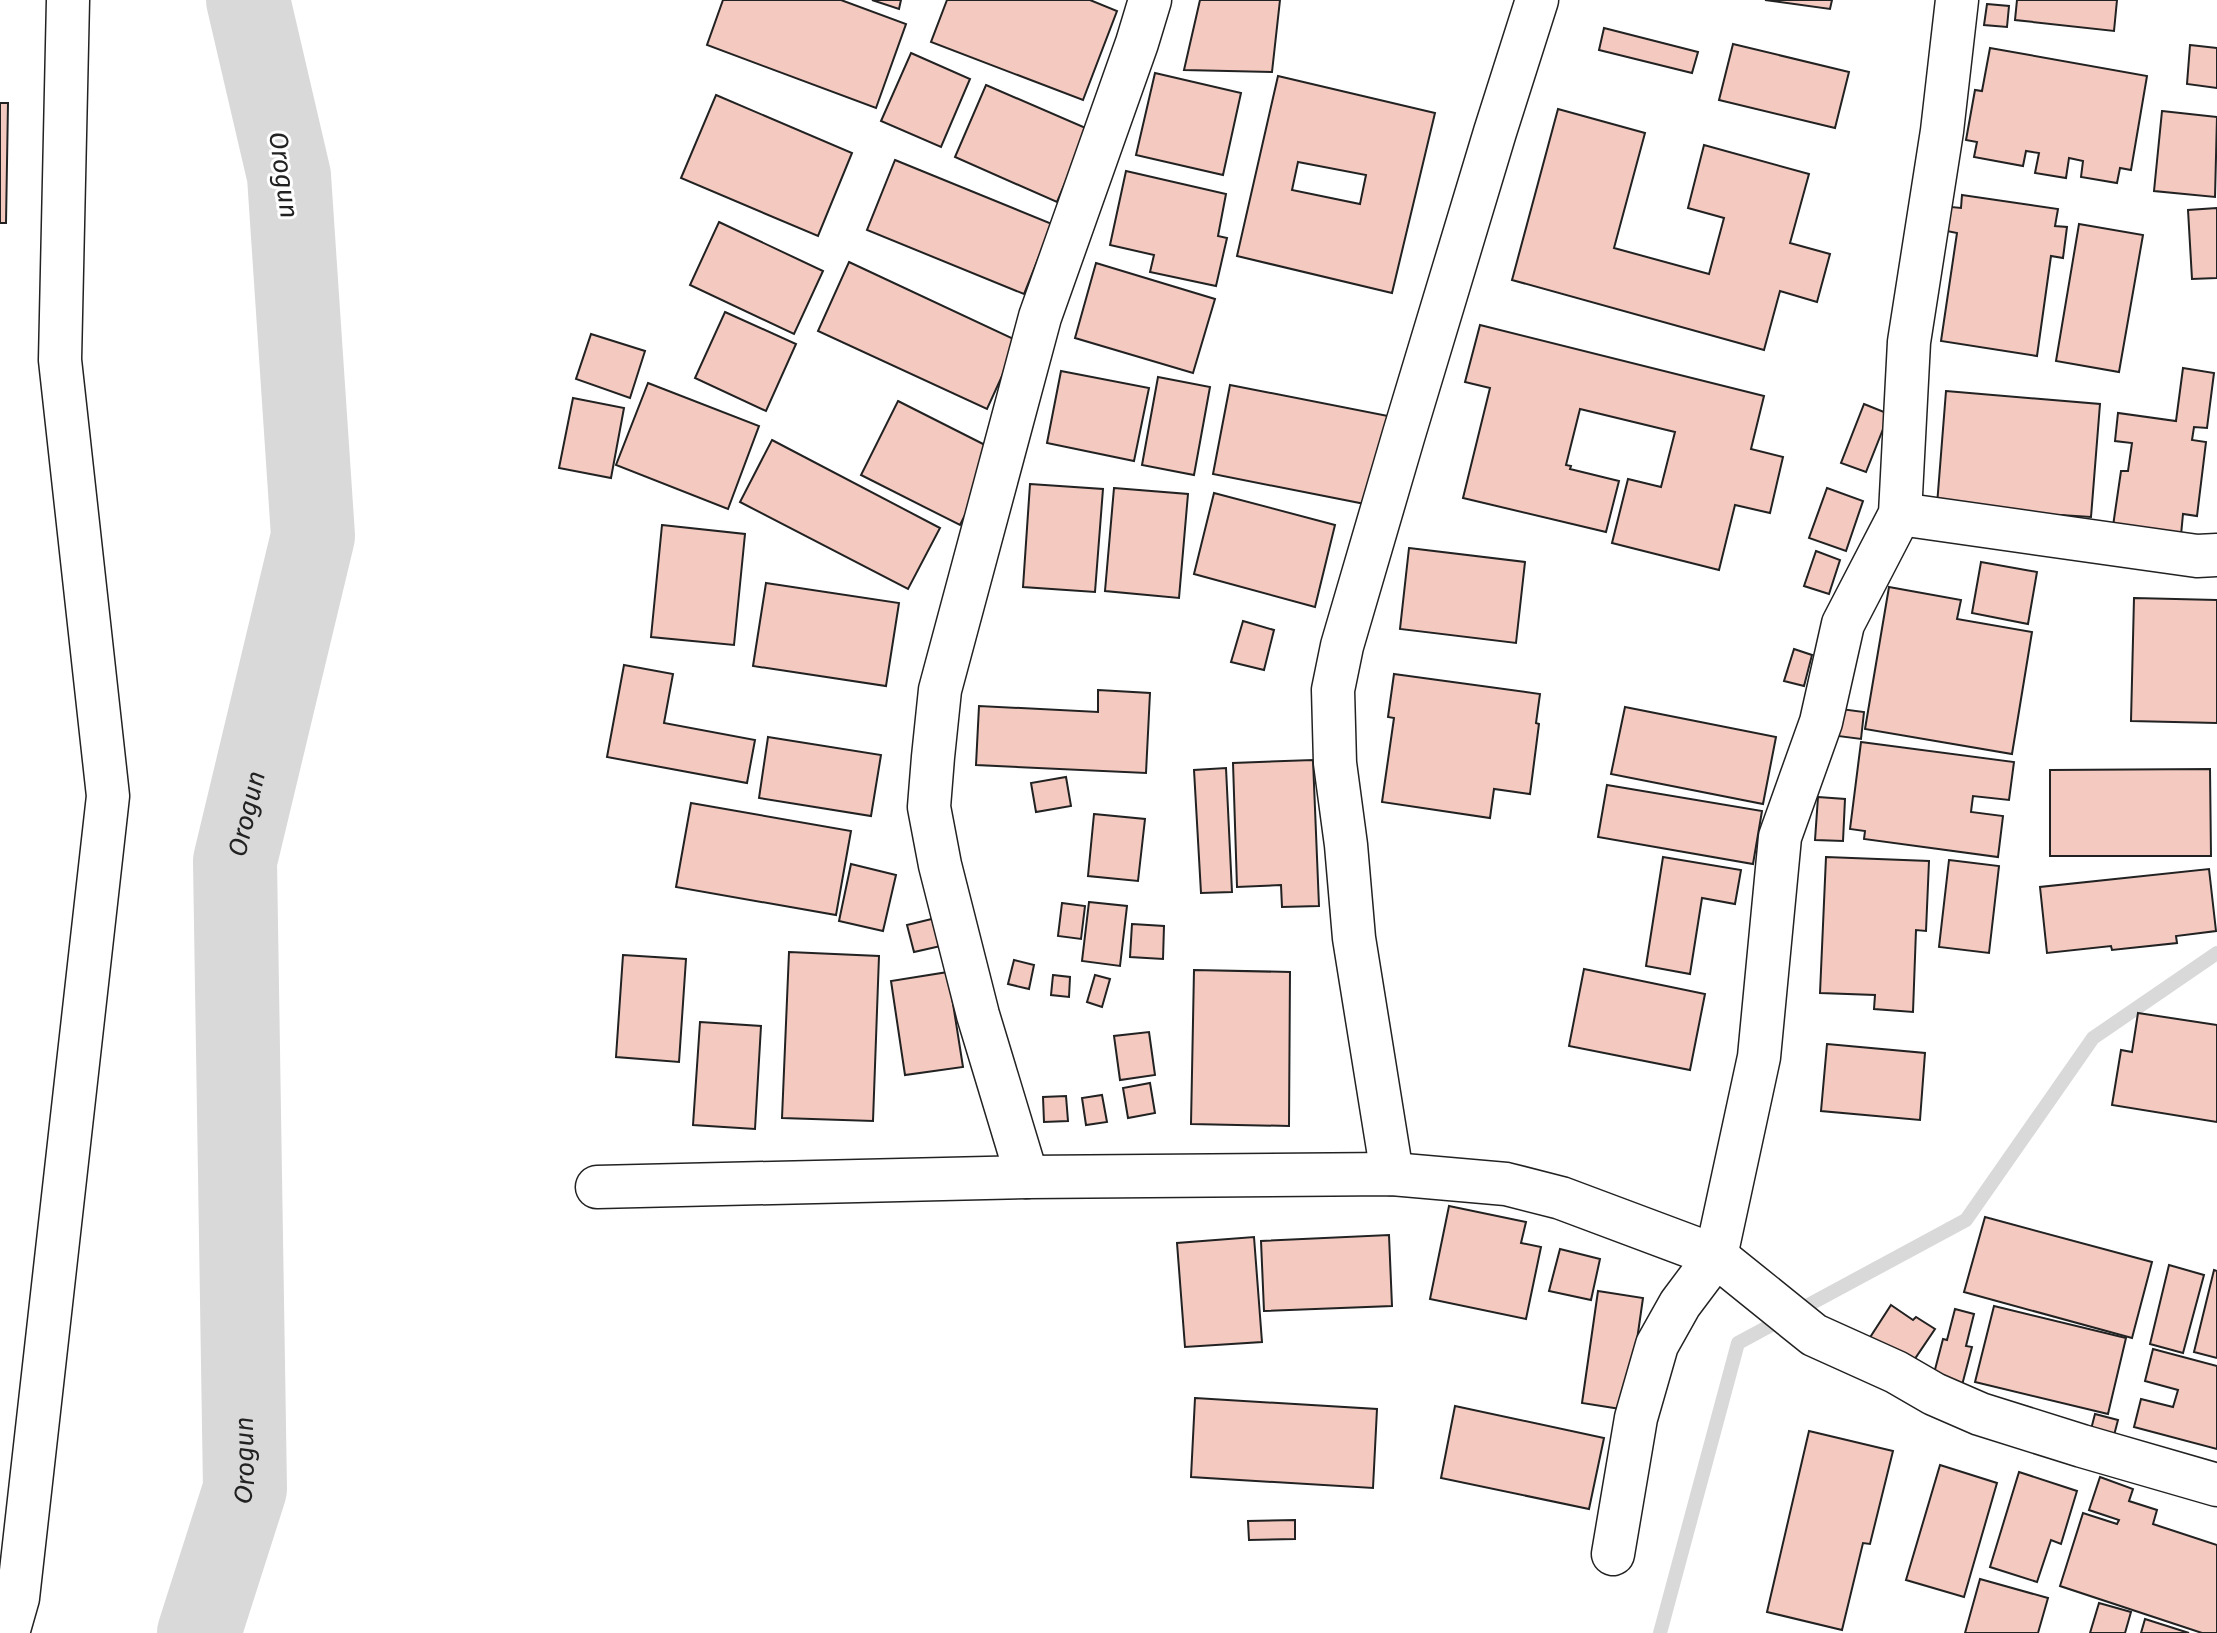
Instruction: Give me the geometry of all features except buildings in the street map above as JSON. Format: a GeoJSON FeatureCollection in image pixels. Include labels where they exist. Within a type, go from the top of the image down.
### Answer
{"type":"FeatureCollection","features":[{"type":"Feature","properties":{"kind":"street"},"geometry":{"type":"LineString","coordinates":[[8,1633],[18,1598],[108,796],[60,360],[68,0]]}},
{"type":"Feature","properties":{"kind":"street"},"geometry":{"type":"LineString","coordinates":[[1027,1177],[978,1015],[940,865],[929,807],[940,690],[1040,317],[1150,0]]}},
{"type":"Feature","properties":{"kind":"street"},"geometry":{"type":"LineString","coordinates":[[1392,1174],[1354,938],[1335,763],[1333,690],[1342,646],[1400,449],[1537,0]]}},
{"type":"Feature","properties":{"kind":"street"},"geometry":{"type":"LineString","coordinates":[[1613,1554],[1636,1418],[1657,1345],[1680,1304],[1716,1256],[1759,1057],[1780,837],[1821,722],[1843,624],[1900,514],[1909,342],[1942,131],[1957,0]]}},
{"type":"Feature","properties":{"kind":"street"},"geometry":{"type":"LineString","coordinates":[[1900,514],[2197,556],[2217,555]]}},
{"type":"Feature","properties":{"kind":"street"},"geometry":{"type":"LineString","coordinates":[[597,1187],[1027,1177],[1392,1174],[1506,1184],[1561,1198],[1716,1256],[1814,1335],[1896,1372],[1934,1394],[1995,1418],[2082,1446],[2217,1485]]}},
{"type":"Feature","properties":{"kind":"waterway","name":"Orogun"},"geometry":{"type":"LineString","coordinates":[[199,1633],[245,1489],[235,861],[313,536],[289,176],[248,0]]}},
{"type":"Feature","properties":{"kind":"waterway"},"geometry":{"type":"LineString","coordinates":[[1660,1633],[1738,1343],[1966,1220],[2093,1038],[2217,953]]}}]}
